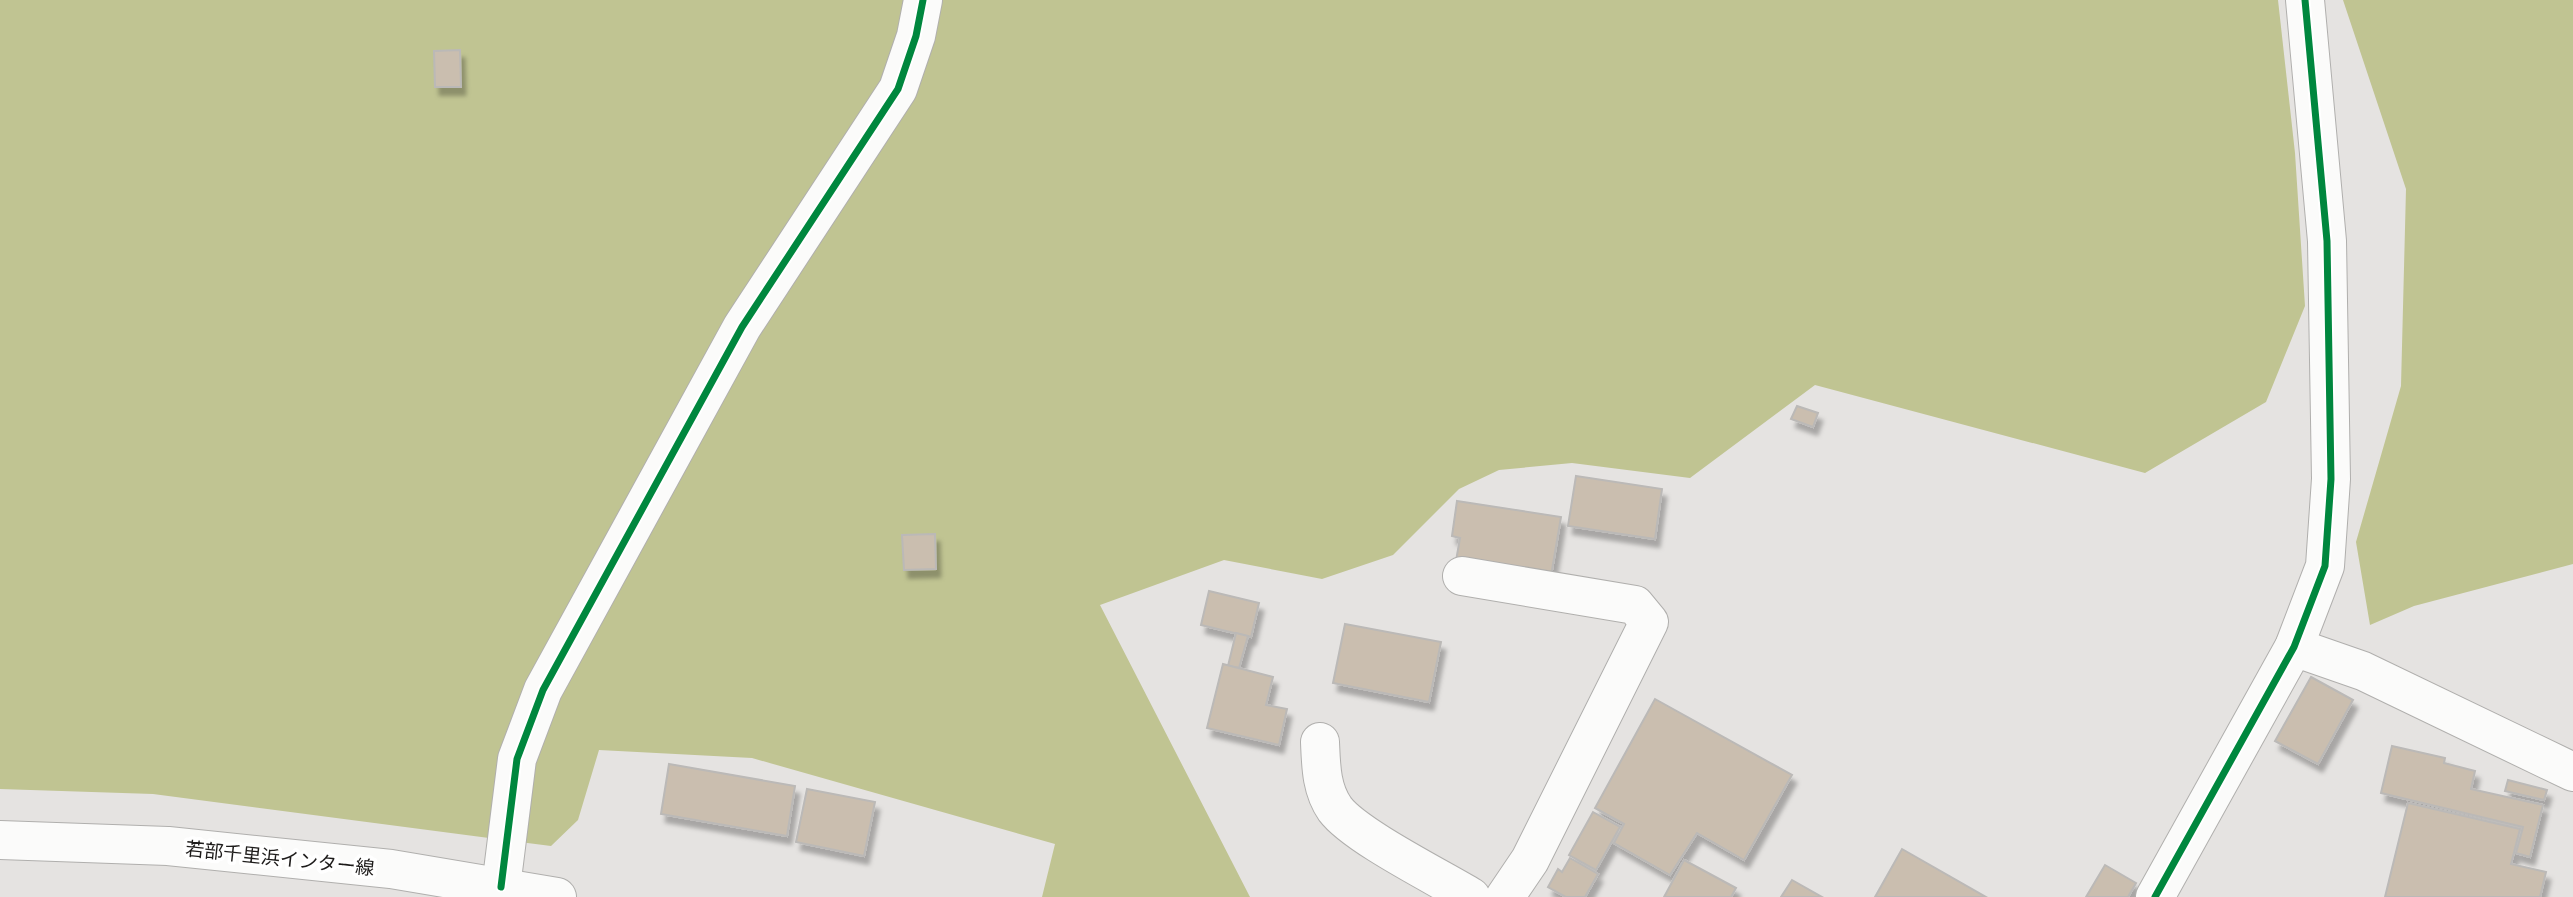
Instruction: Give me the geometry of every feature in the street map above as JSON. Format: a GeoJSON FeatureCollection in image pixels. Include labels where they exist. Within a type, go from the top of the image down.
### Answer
{"type":"FeatureCollection","features":[{"type":"Feature","properties":{"kind":"street"},"geometry":{"type":"LineString","coordinates":[[501,887],[516,759],[543,690],[743,327],[898,89],[916,36],[923,0]]}},
{"type":"Feature","properties":{"kind":"street"},"geometry":{"type":"LineString","coordinates":[[2155,897],[2294,647],[2325,566],[2331,479],[2327,241],[2305,0]]}},
{"type":"Feature","properties":{"kind":"street"},"geometry":{"type":"LineString","coordinates":[[1462,576],[1635,605],[1650,622],[1530,860],[1505,897]]}},
{"type":"Feature","properties":{"kind":"street"},"geometry":{"type":"LineString","coordinates":[[2294,647],[2363,671],[2573,772]]}},
{"type":"Feature","properties":{"kind":"street"},"geometry":{"type":"LineString","coordinates":[[1320,742],[1322,780],[1335,809],[1357,829],[1471,897]]}},
{"type":"Feature","properties":{"kind":"street","name":"若部千里浜インター線"},"geometry":{"type":"LineString","coordinates":[[0,840],[181,848],[391,869],[557,897]]}},
{"type":"Feature","properties":{"kind":"green space"},"geometry":{"type":"Polygon","coordinates":[[[0,0],[2278,0],[2295,153],[2305,306],[2266,402],[2145,473],[1815,385],[1690,478],[1572,463],[1499,470],[1459,489],[1393,555],[1322,579],[1224,560],[1100,605],[1250,897],[1042,897],[1055,844],[752,758],[599,750],[578,820],[551,846],[153,794],[0,789],[0,0]]]}},
{"type":"Feature","properties":{"kind":"green space"},"geometry":{"type":"Polygon","coordinates":[[[2343,0],[2573,0],[2573,564],[2414,606],[2370,625],[2356,542],[2401,386],[2406,189],[2343,0]]]}},
{"type":"Feature","properties":{"kind":"building"},"geometry":{"type":"Polygon","coordinates":[[[460,50],[461,87],[435,87],[434,51],[460,50]]]}},
{"type":"Feature","properties":{"kind":"building"},"geometry":{"type":"Polygon","coordinates":[[[1797,406],[1818,413],[1813,427],[1791,419],[1797,406]]]}},
{"type":"Feature","properties":{"kind":"building"},"geometry":{"type":"Polygon","coordinates":[[[1576,476],[1662,489],[1655,539],[1568,526],[1576,476]]]}},
{"type":"Feature","properties":{"kind":"building"},"geometry":{"type":"Polygon","coordinates":[[[1457,501],[1561,517],[1551,576],[1456,561],[1460,538],[1452,536],[1457,501]]]}},
{"type":"Feature","properties":{"kind":"building"},"geometry":{"type":"Polygon","coordinates":[[[935,534],[936,569],[904,570],[902,535],[935,534]]]}},
{"type":"Feature","properties":{"kind":"building"},"geometry":{"type":"Polygon","coordinates":[[[1209,591],[1259,603],[1251,637],[1201,625],[1209,591]]]}},
{"type":"Feature","properties":{"kind":"building"},"geometry":{"type":"Polygon","coordinates":[[[1345,624],[1441,642],[1429,702],[1333,683],[1345,624]]]}},
{"type":"Feature","properties":{"kind":"building"},"geometry":{"type":"Polygon","coordinates":[[[1236,633],[1248,636],[1239,668],[1228,666],[1236,633]]]}},
{"type":"Feature","properties":{"kind":"building"},"geometry":{"type":"Polygon","coordinates":[[[1223,664],[1273,677],[1266,705],[1287,709],[1279,745],[1207,728],[1223,664]]]}},
{"type":"Feature","properties":{"kind":"building"},"geometry":{"type":"Polygon","coordinates":[[[2311,677],[2353,700],[2318,764],[2275,741],[2311,677]]]}},
{"type":"Feature","properties":{"kind":"building"},"geometry":{"type":"Polygon","coordinates":[[[1655,699],[1792,775],[1744,860],[1697,833],[1670,875],[1614,843],[1624,824],[1595,808],[1655,699]]]}},
{"type":"Feature","properties":{"kind":"building"},"geometry":{"type":"Polygon","coordinates":[[[2392,746],[2445,758],[2444,763],[2475,771],[2471,789],[2543,805],[2530,857],[2516,853],[2523,827],[2381,793],[2392,746]]]}},
{"type":"Feature","properties":{"kind":"building"},"geometry":{"type":"Polygon","coordinates":[[[669,764],[795,786],[787,836],[661,814],[669,764]]]}},
{"type":"Feature","properties":{"kind":"building"},"geometry":{"type":"Polygon","coordinates":[[[2508,780],[2547,790],[2544,800],[2505,791],[2508,780]]]}},
{"type":"Feature","properties":{"kind":"building"},"geometry":{"type":"Polygon","coordinates":[[[807,789],[875,802],[864,856],[796,842],[807,789]]]}},
{"type":"Feature","properties":{"kind":"building"},"geometry":{"type":"Polygon","coordinates":[[[2408,803],[2520,829],[2511,864],[2546,872],[2540,897],[2385,897],[2408,803]]]}},
{"type":"Feature","properties":{"kind":"building"},"geometry":{"type":"Polygon","coordinates":[[[1593,812],[1620,827],[1596,870],[1569,855],[1593,812]]]}},
{"type":"Feature","properties":{"kind":"building"},"geometry":{"type":"Polygon","coordinates":[[[1902,849],[1986,897],[1875,897],[1902,849]]]}},
{"type":"Feature","properties":{"kind":"building"},"geometry":{"type":"Polygon","coordinates":[[[1570,858],[1598,874],[1585,897],[1566,897],[1548,887],[1558,869],[1562,872],[1570,858]]]}},
{"type":"Feature","properties":{"kind":"building"},"geometry":{"type":"Polygon","coordinates":[[[1684,860],[1736,888],[1731,897],[1664,897],[1684,860]]]}},
{"type":"Feature","properties":{"kind":"building"},"geometry":{"type":"Polygon","coordinates":[[[2105,865],[2136,883],[2128,897],[2086,897],[2105,865]]]}},
{"type":"Feature","properties":{"kind":"building"},"geometry":{"type":"Polygon","coordinates":[[[1792,880],[1822,897],[1781,897],[1792,880]]]}},
{"type":"Feature","properties":{"kind":"cycle path"},"geometry":{"type":"LineString","coordinates":[[501,887],[517,759],[543,690],[742,327],[898,89],[916,36],[923,0]]}},
{"type":"Feature","properties":{"kind":"cycle path"},"geometry":{"type":"LineString","coordinates":[[2155,897],[2294,647],[2325,566],[2331,479],[2327,241],[2305,0]]}}]}
